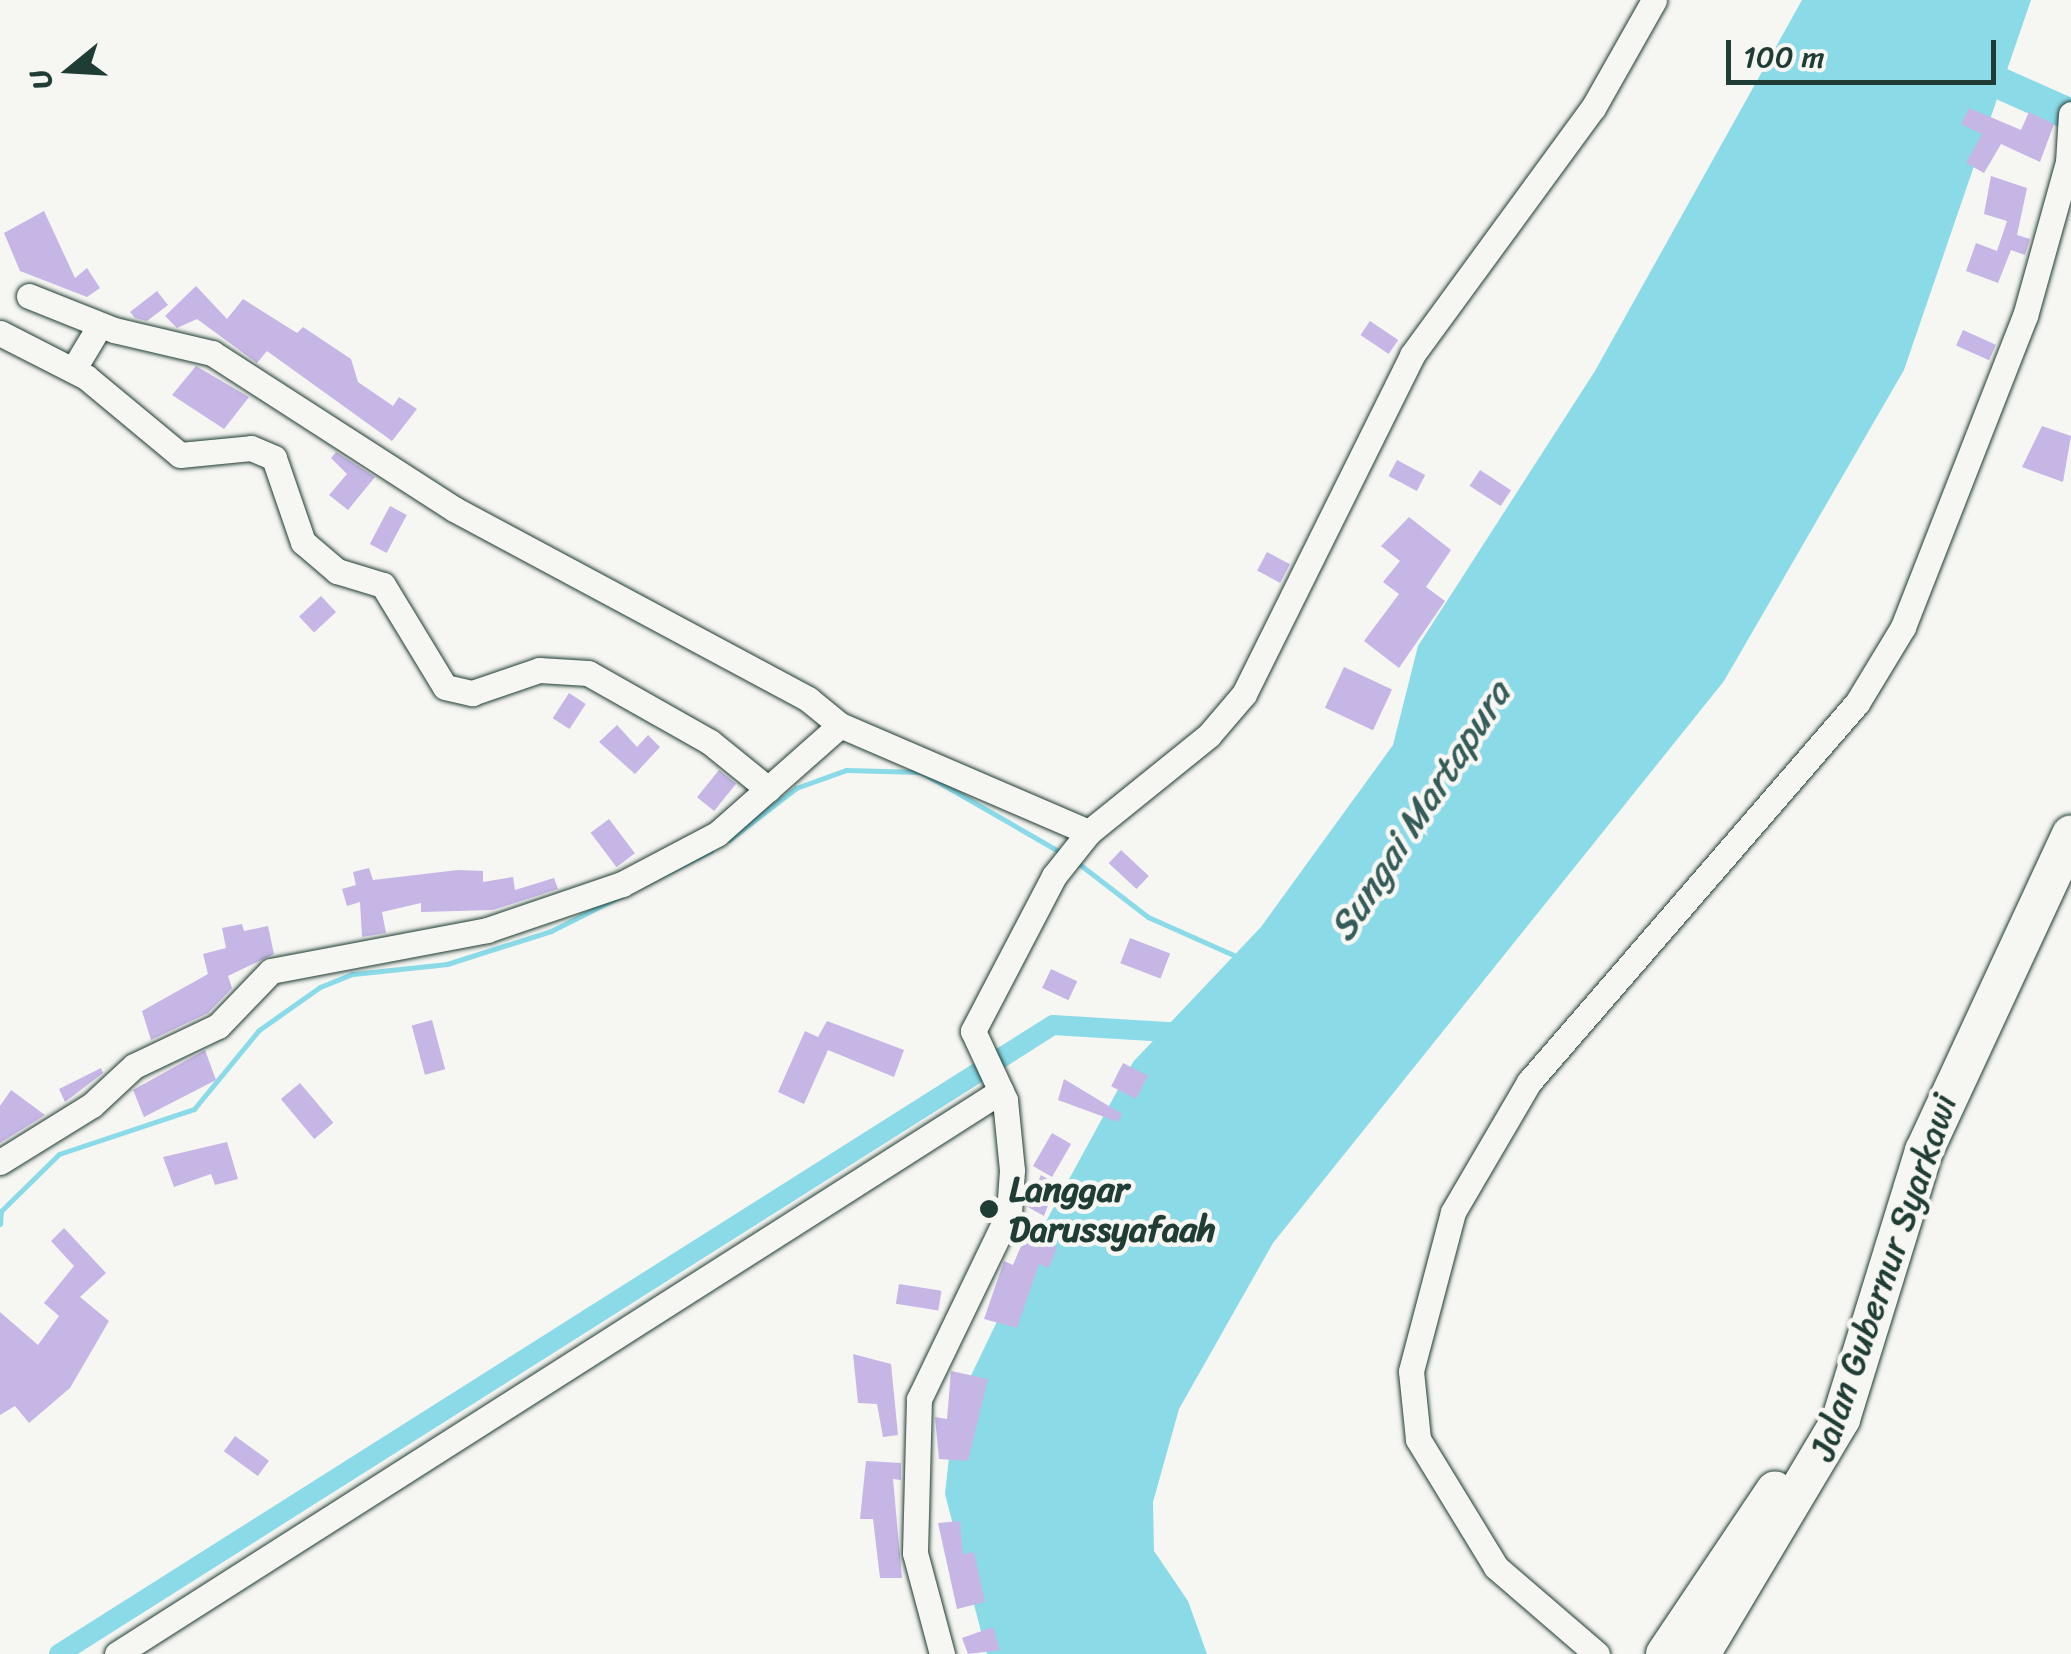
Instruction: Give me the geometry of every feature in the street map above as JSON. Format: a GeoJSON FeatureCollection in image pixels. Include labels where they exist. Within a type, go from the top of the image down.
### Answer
{"type":"FeatureCollection","features":[{"type":"Feature","properties":{"kind":"highway","name":"Jalan Gubernur Syarkawi"},"geometry":{"type":"LineString","coordinates":[[1701,1654],[1813,1476],[1855,1380],[1924,1151],[2071,835]]}},
{"type":"Feature","properties":{"kind":"highway"},"geometry":{"type":"LineString","coordinates":[[1664,1654],[1786,1474],[1813,1476]]}},
{"type":"Feature","properties":{"kind":"street"},"geometry":{"type":"LineString","coordinates":[[942,1654],[914,1553],[917,1416],[939,1344],[1009,1213],[1012,1134],[1000,1087],[974,1038],[1054,876],[1083,838],[1244,694],[1403,371],[1593,108],[1654,0]]}},
{"type":"Feature","properties":{"kind":"street"},"geometry":{"type":"LineString","coordinates":[[1597,1654],[1496,1567],[1412,1422],[1415,1351],[1453,1212],[1530,1082],[1857,703],[1902,628],[2025,316],[2069,159],[2071,114]]}},
{"type":"Feature","properties":{"kind":"street"},"geometry":{"type":"LineString","coordinates":[[30,296],[97,328],[212,353],[454,509],[808,699],[840,726],[1083,838]]}},
{"type":"Feature","properties":{"kind":"street"},"geometry":{"type":"LineString","coordinates":[[75,366],[97,328]]}},
{"type":"Feature","properties":{"kind":"street"},"geometry":{"type":"LineString","coordinates":[[0,333],[75,366],[180,455],[251,448],[274,458],[303,542],[338,571],[383,585],[445,687],[472,693],[538,670],[588,674],[710,742],[770,786]]}},
{"type":"Feature","properties":{"kind":"street"},"geometry":{"type":"LineString","coordinates":[[0,1162],[92,1105],[142,1061],[218,1026],[271,970],[486,930],[590,898],[700,846],[840,726]]}},
{"type":"Feature","properties":{"kind":"street"},"geometry":{"type":"LineString","coordinates":[[117,1654],[1000,1087]]}},
{"type":"Feature","properties":{"kind":"water","name":"Sungai Martapura"},"geometry":{"type":"Polygon","coordinates":[[[1802,0],[2031,0],[1904,370],[1724,681],[1273,1243],[1179,1409],[1153,1502],[1154,1551],[1188,1601],[1207,1654],[987,1654],[945,1494],[954,1411],[1038,1236],[1133,1062],[1261,927],[1393,745],[1418,646],[1595,371],[1802,0]]]}},
{"type":"Feature","properties":{"kind":"building"},"geometry":{"type":"Polygon","coordinates":[[[1969,108],[2021,130],[2029,112],[2054,124],[2040,162],[2001,144],[1984,173],[1966,163],[1982,134],[1961,124],[1969,108]]]}},
{"type":"Feature","properties":{"kind":"building"},"geometry":{"type":"Polygon","coordinates":[[[1991,176],[2027,188],[2017,235],[2030,239],[2025,255],[2011,250],[1998,283],[1966,271],[1976,243],[1997,251],[2007,221],[1984,214],[1991,176]]]}},
{"type":"Feature","properties":{"kind":"building"},"geometry":{"type":"Polygon","coordinates":[[[44,211],[75,278],[87,268],[100,288],[87,297],[20,271],[4,233],[44,211]]]}},
{"type":"Feature","properties":{"kind":"building"},"geometry":{"type":"Polygon","coordinates":[[[196,286],[227,319],[243,299],[297,333],[303,327],[351,359],[358,382],[393,406],[399,397],[417,409],[392,441],[267,351],[257,363],[197,319],[177,328],[165,316],[196,286]]]}},
{"type":"Feature","properties":{"kind":"building"},"geometry":{"type":"Polygon","coordinates":[[[157,291],[168,305],[147,321],[135,318],[130,312],[157,291]]]}},
{"type":"Feature","properties":{"kind":"building"},"geometry":{"type":"Polygon","coordinates":[[[1370,321],[1398,340],[1389,354],[1360,335],[1370,321]]]}},
{"type":"Feature","properties":{"kind":"building"},"geometry":{"type":"Polygon","coordinates":[[[1963,330],[1996,345],[1989,360],[1956,346],[1963,330]]]}},
{"type":"Feature","properties":{"kind":"building"},"geometry":{"type":"Polygon","coordinates":[[[196,366],[249,397],[224,429],[172,395],[196,366]]]}},
{"type":"Feature","properties":{"kind":"building"},"geometry":{"type":"Polygon","coordinates":[[[2042,426],[2071,436],[2063,482],[2022,467],[2042,426]]]}},
{"type":"Feature","properties":{"kind":"building"},"geometry":{"type":"Polygon","coordinates":[[[336,452],[375,477],[348,510],[329,495],[347,474],[331,458],[336,452]]]}},
{"type":"Feature","properties":{"kind":"building"},"geometry":{"type":"Polygon","coordinates":[[[1397,460],[1425,475],[1417,491],[1389,476],[1397,460]]]}},
{"type":"Feature","properties":{"kind":"building"},"geometry":{"type":"Polygon","coordinates":[[[1480,470],[1511,490],[1501,506],[1470,486],[1480,470]]]}},
{"type":"Feature","properties":{"kind":"building"},"geometry":{"type":"Polygon","coordinates":[[[390,506],[407,515],[387,553],[370,544],[390,506]]]}},
{"type":"Feature","properties":{"kind":"building"},"geometry":{"type":"Polygon","coordinates":[[[1409,517],[1451,550],[1426,587],[1445,601],[1399,668],[1364,641],[1399,594],[1383,582],[1400,561],[1381,546],[1409,517]]]}},
{"type":"Feature","properties":{"kind":"building"},"geometry":{"type":"Polygon","coordinates":[[[1267,552],[1290,564],[1280,583],[1257,571],[1267,552]]]}},
{"type":"Feature","properties":{"kind":"building"},"geometry":{"type":"Polygon","coordinates":[[[321,596],[336,612],[314,633],[299,616],[321,596]]]}},
{"type":"Feature","properties":{"kind":"building"},"geometry":{"type":"Polygon","coordinates":[[[1344,667],[1392,689],[1373,730],[1325,708],[1344,667]]]}},
{"type":"Feature","properties":{"kind":"building"},"geometry":{"type":"Polygon","coordinates":[[[569,693],[586,704],[569,729],[553,718],[569,693]]]}},
{"type":"Feature","properties":{"kind":"building"},"geometry":{"type":"Polygon","coordinates":[[[617,725],[637,747],[648,735],[660,747],[635,774],[599,742],[617,725]]]}},
{"type":"Feature","properties":{"kind":"building"},"geometry":{"type":"Polygon","coordinates":[[[719,770],[736,784],[714,811],[697,797],[719,770]]]}},
{"type":"Feature","properties":{"kind":"building"},"geometry":{"type":"Polygon","coordinates":[[[609,819],[635,853],[617,867],[591,833],[609,819]]]}},
{"type":"Feature","properties":{"kind":"building"},"geometry":{"type":"Polygon","coordinates":[[[1121,850],[1149,876],[1137,889],[1109,863],[1121,850]]]}},
{"type":"Feature","properties":{"kind":"building"},"geometry":{"type":"Polygon","coordinates":[[[369,868],[373,880],[458,870],[483,871],[483,882],[513,877],[515,890],[554,878],[558,889],[493,910],[421,912],[421,903],[382,912],[386,933],[362,937],[360,902],[347,906],[342,889],[356,885],[353,872],[369,868]]]}},
{"type":"Feature","properties":{"kind":"building"},"geometry":{"type":"Polygon","coordinates":[[[242,924],[244,931],[268,926],[274,954],[228,976],[232,988],[208,1013],[151,1040],[142,1011],[208,974],[203,954],[226,948],[222,928],[242,924]]]}},
{"type":"Feature","properties":{"kind":"building"},"geometry":{"type":"Polygon","coordinates":[[[1130,938],[1170,953],[1160,979],[1120,963],[1130,938]]]}},
{"type":"Feature","properties":{"kind":"building"},"geometry":{"type":"Polygon","coordinates":[[[1051,969],[1077,981],[1068,1000],[1042,988],[1051,969]]]}},
{"type":"Feature","properties":{"kind":"building"},"geometry":{"type":"Polygon","coordinates":[[[432,1020],[445,1069],[425,1075],[412,1025],[432,1020]]]}},
{"type":"Feature","properties":{"kind":"building"},"geometry":{"type":"Polygon","coordinates":[[[827,1021],[904,1050],[894,1077],[828,1050],[804,1104],[778,1092],[805,1031],[818,1037],[827,1021]]]}},
{"type":"Feature","properties":{"kind":"building"},"geometry":{"type":"Polygon","coordinates":[[[205,1050],[216,1080],[144,1117],[133,1090],[205,1050]]]}},
{"type":"Feature","properties":{"kind":"building"},"geometry":{"type":"Polygon","coordinates":[[[1123,1063],[1148,1076],[1136,1099],[1111,1086],[1123,1063]]]}},
{"type":"Feature","properties":{"kind":"building"},"geometry":{"type":"Polygon","coordinates":[[[101,1068],[103,1073],[65,1102],[59,1089],[101,1068]]]}},
{"type":"Feature","properties":{"kind":"building"},"geometry":{"type":"Polygon","coordinates":[[[1064,1079],[1122,1114],[1118,1122],[1058,1100],[1064,1079]]]}},
{"type":"Feature","properties":{"kind":"building"},"geometry":{"type":"Polygon","coordinates":[[[300,1083],[333,1123],[314,1139],[281,1099],[300,1083]]]}},
{"type":"Feature","properties":{"kind":"building"},"geometry":{"type":"Polygon","coordinates":[[[11,1090],[45,1115],[0,1143],[0,1106],[11,1090]]]}},
{"type":"Feature","properties":{"kind":"building"},"geometry":{"type":"Polygon","coordinates":[[[1052,1133],[1071,1144],[1052,1177],[1033,1166],[1052,1133]]]}},
{"type":"Feature","properties":{"kind":"building"},"geometry":{"type":"Polygon","coordinates":[[[227,1142],[238,1179],[215,1185],[211,1174],[174,1187],[163,1157],[227,1142]]]}},
{"type":"Feature","properties":{"kind":"building"},"geometry":{"type":"Polygon","coordinates":[[[1041,1175],[1056,1184],[1044,1216],[1026,1206],[1041,1175]]]}},
{"type":"Feature","properties":{"kind":"building"},"geometry":{"type":"Polygon","coordinates":[[[64,1228],[106,1273],[80,1297],[109,1321],[70,1388],[29,1423],[15,1406],[0,1415],[0,1312],[38,1345],[59,1316],[44,1303],[74,1266],[51,1241],[64,1228]]]}},
{"type":"Feature","properties":{"kind":"building"},"geometry":{"type":"Polygon","coordinates":[[[1026,1234],[1057,1247],[1049,1268],[1039,1264],[1017,1328],[984,1319],[1004,1261],[1013,1265],[1026,1234]]]}},
{"type":"Feature","properties":{"kind":"building"},"geometry":{"type":"Polygon","coordinates":[[[899,1284],[941,1291],[938,1310],[896,1304],[899,1284]]]}},
{"type":"Feature","properties":{"kind":"building"},"geometry":{"type":"Polygon","coordinates":[[[853,1354],[891,1364],[898,1435],[883,1437],[877,1404],[858,1403],[853,1354]]]}},
{"type":"Feature","properties":{"kind":"building"},"geometry":{"type":"Polygon","coordinates":[[[951,1371],[988,1379],[968,1461],[939,1459],[935,1417],[947,1419],[951,1371]]]}},
{"type":"Feature","properties":{"kind":"building"},"geometry":{"type":"Polygon","coordinates":[[[235,1436],[269,1461],[258,1476],[224,1451],[235,1436]]]}},
{"type":"Feature","properties":{"kind":"building"},"geometry":{"type":"Polygon","coordinates":[[[866,1461],[901,1463],[901,1480],[893,1479],[902,1578],[880,1578],[873,1519],[860,1519],[866,1461]]]}},
{"type":"Feature","properties":{"kind":"building"},"geometry":{"type":"Polygon","coordinates":[[[960,1521],[963,1554],[974,1552],[985,1602],[957,1609],[938,1523],[960,1521]]]}},
{"type":"Feature","properties":{"kind":"building"},"geometry":{"type":"Polygon","coordinates":[[[993,1627],[1000,1650],[968,1654],[962,1638],[993,1627]]]}},
{"type":"Feature","properties":{"kind":"waterway"},"geometry":{"type":"LineString","coordinates":[[1961,66],[2071,115]]}},
{"type":"Feature","properties":{"kind":"waterway"},"geometry":{"type":"LineString","coordinates":[[729,840],[796,788],[846,770],[921,772],[1060,852]]}},
{"type":"Feature","properties":{"kind":"waterway"},"geometry":{"type":"LineString","coordinates":[[0,1224],[1,1211],[59,1154],[194,1109],[259,1030],[320,987],[353,974],[447,964],[551,931],[711,851]]}},
{"type":"Feature","properties":{"kind":"waterway"},"geometry":{"type":"LineString","coordinates":[[1074,860],[1148,917],[1240,958]]}},
{"type":"Feature","properties":{"kind":"waterway"},"geometry":{"type":"LineString","coordinates":[[59,1654],[1053,1025],[1184,1033]]}},
{"type":"Feature","properties":{"kind":"place","name":"Langgar Darussyafaah"},"geometry":{"type":"Point","coordinates":[989,1209]}}]}
